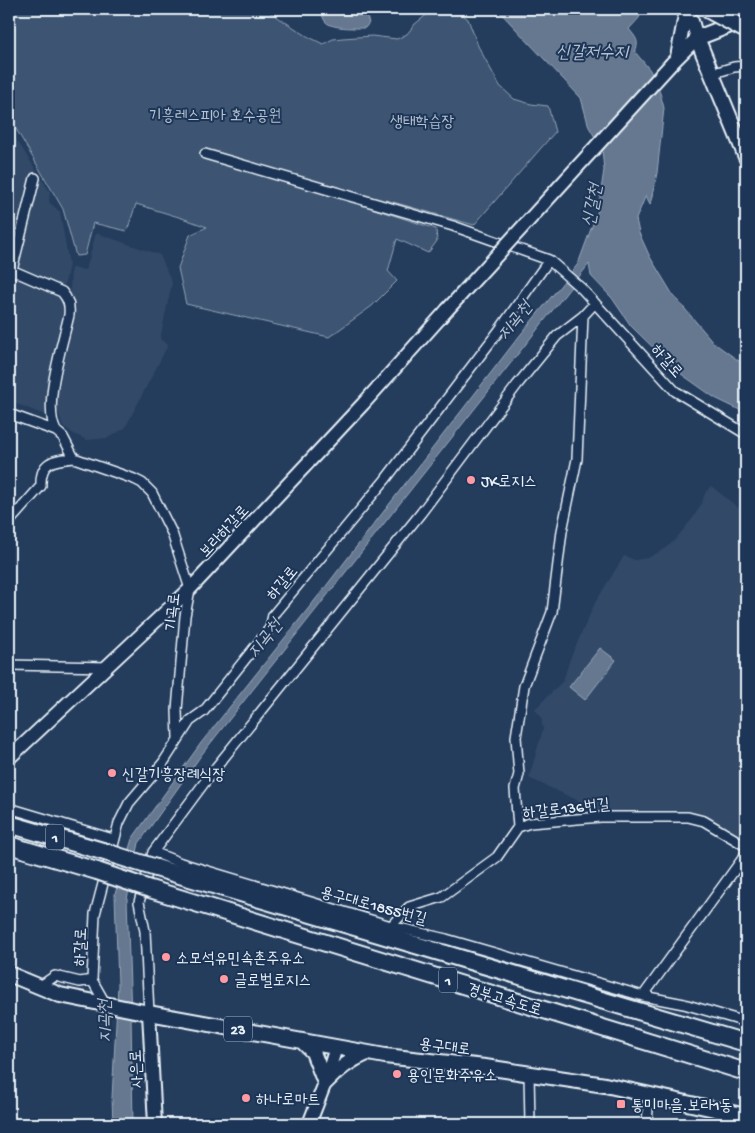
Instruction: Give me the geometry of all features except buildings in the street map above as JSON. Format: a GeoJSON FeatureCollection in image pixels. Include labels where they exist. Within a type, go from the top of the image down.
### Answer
{"type":"FeatureCollection","features":[{"type":"Feature","properties":{"kind":"highway"},"geometry":{"type":"LineString","coordinates":[[707,9],[746,30]]}},
{"type":"Feature","properties":{"kind":"highway"},"geometry":{"type":"LineString","coordinates":[[740,9],[746,12]]}},
{"type":"Feature","properties":{"kind":"highway","name":"경부고속도로"},"geometry":{"type":"LineString","coordinates":[[9,824],[746,1043]]}},
{"type":"Feature","properties":{"kind":"highway","name":"경부고속도로"},"geometry":{"type":"LineString","coordinates":[[9,846],[96,871],[746,1072]]}},
{"type":"Feature","properties":{"kind":"main road"},"geometry":{"type":"LineString","coordinates":[[685,10],[692,21],[697,38],[745,151]]}},
{"type":"Feature","properties":{"kind":"main road"},"geometry":{"type":"LineString","coordinates":[[674,61],[685,10]]}},
{"type":"Feature","properties":{"kind":"main road"},"geometry":{"type":"LineString","coordinates":[[674,61],[697,38],[746,19]]}},
{"type":"Feature","properties":{"kind":"main road","name":"보라하갈로"},"geometry":{"type":"LineString","coordinates":[[9,758],[190,588],[363,404],[674,61]]}},
{"type":"Feature","properties":{"kind":"main road","name":"23"},"geometry":{"type":"LineString","coordinates":[[9,974],[60,994],[145,1011]]}},
{"type":"Feature","properties":{"kind":"main road","name":"용구대로"},"geometry":{"type":"LineString","coordinates":[[145,1011],[368,1053],[606,1084],[746,1116]]}},
{"type":"Feature","properties":{"kind":"main road","name":"사은로"},"geometry":{"type":"LineString","coordinates":[[145,1011],[155,1124]]}},
{"type":"Feature","properties":{"kind":"main road"},"geometry":{"type":"LineString","coordinates":[[302,1041],[313,1052],[325,1083]]}},
{"type":"Feature","properties":{"kind":"main road"},"geometry":{"type":"LineString","coordinates":[[309,1124],[325,1083],[336,1047]]}},
{"type":"Feature","properties":{"kind":"main road"},"geometry":{"type":"LineString","coordinates":[[325,1083],[350,1060],[368,1053]]}},
{"type":"Feature","properties":{"kind":"street"},"geometry":{"type":"LineString","coordinates":[[712,74],[734,67],[746,66]]}},
{"type":"Feature","properties":{"kind":"street"},"geometry":{"type":"LineString","coordinates":[[205,154],[453,226],[550,260]]}},
{"type":"Feature","properties":{"kind":"street"},"geometry":{"type":"LineString","coordinates":[[35,178],[11,270],[62,292],[70,306],[53,389],[50,414],[56,431]]}},
{"type":"Feature","properties":{"kind":"street","name":"하갈로"},"geometry":{"type":"LineString","coordinates":[[92,980],[95,914],[114,839],[119,823],[129,803],[163,763],[190,721],[204,711],[270,628],[273,614],[384,480],[498,332],[550,260],[582,289],[675,390],[746,434]]}},
{"type":"Feature","properties":{"kind":"street"},"geometry":{"type":"LineString","coordinates":[[145,1011],[145,931],[139,902],[153,852],[219,765],[422,513],[522,378],[556,336],[583,316],[595,303]]}},
{"type":"Feature","properties":{"kind":"street"},"geometry":{"type":"LineString","coordinates":[[518,827],[515,790],[519,774],[516,737],[524,686],[554,607],[562,531],[576,468],[583,316]]}},
{"type":"Feature","properties":{"kind":"street"},"geometry":{"type":"LineString","coordinates":[[9,414],[56,431],[63,437],[74,458],[54,460],[46,465],[40,475],[41,486],[9,522]]}},
{"type":"Feature","properties":{"kind":"street","name":"기곡로"},"geometry":{"type":"LineString","coordinates":[[74,458],[134,479],[152,492],[172,533],[190,588],[184,616],[177,710],[178,738]]}},
{"type":"Feature","properties":{"kind":"street"},"geometry":{"type":"LineString","coordinates":[[9,665],[107,667]]}},
{"type":"Feature","properties":{"kind":"street"},"geometry":{"type":"LineString","coordinates":[[9,808],[114,839]]}},
{"type":"Feature","properties":{"kind":"street","name":"하갈로136번길"},"geometry":{"type":"LineString","coordinates":[[391,926],[409,907],[442,897],[497,857],[518,827],[530,823],[600,817],[688,817],[704,821],[746,846]]}},
{"type":"Feature","properties":{"kind":"street","name":"용구대로1855번길"},"geometry":{"type":"LineString","coordinates":[[153,852],[181,864],[391,926],[446,938],[643,996],[684,1004],[746,1022]]}},
{"type":"Feature","properties":{"kind":"street"},"geometry":{"type":"LineString","coordinates":[[643,996],[746,854]]}},
{"type":"Feature","properties":{"kind":"street"},"geometry":{"type":"LineString","coordinates":[[39,987],[55,976],[80,982],[92,980],[100,1002]]}},
{"type":"Feature","properties":{"kind":"street"},"geometry":{"type":"LineString","coordinates":[[529,1074],[530,1124]]}},
{"type":"Feature","properties":{"kind":"street"},"geometry":{"type":"LineString","coordinates":[[647,1124],[649,1094]]}},
{"type":"Feature","properties":{"kind":"shaded area"},"geometry":{"type":"Polygon","coordinates":[[[9,128],[50,192],[49,202],[60,212],[69,265],[61,300],[64,313],[46,395],[45,415],[9,401],[9,128]]]}},
{"type":"Feature","properties":{"kind":"shaded area"},"geometry":{"type":"Polygon","coordinates":[[[96,233],[160,255],[172,283],[160,339],[168,345],[125,428],[108,438],[87,440],[63,426],[56,405],[74,308],[70,294],[71,268],[86,270],[96,233]]]}},
{"type":"Feature","properties":{"kind":"shaded area"},"geometry":{"type":"Polygon","coordinates":[[[711,486],[746,514],[745,841],[704,819],[605,813],[529,778],[543,729],[541,717],[535,709],[563,681],[570,659],[595,603],[624,556],[635,560],[648,558],[663,550],[675,540],[693,518],[702,503],[705,493],[711,486]]]}},
{"type":"Feature","properties":{"kind":"green space"},"geometry":{"type":"Polygon","coordinates":[[[9,9],[265,9],[323,44],[333,39],[372,36],[397,39],[407,34],[415,24],[434,9],[455,9],[468,19],[478,46],[500,86],[514,99],[548,106],[555,132],[474,225],[386,200],[371,208],[436,229],[437,241],[428,253],[397,239],[388,271],[397,281],[372,306],[329,337],[186,304],[178,268],[190,235],[207,227],[182,218],[136,204],[127,231],[93,223],[85,255],[76,256],[63,209],[9,117],[9,9]]]}},
{"type":"Feature","properties":{"kind":"water"},"geometry":{"type":"Polygon","coordinates":[[[321,9],[364,9],[369,23],[365,28],[344,28],[328,24],[321,9]]]}},
{"type":"Feature","properties":{"kind":"water","name":"신갈저수지"},"geometry":{"type":"Polygon","coordinates":[[[497,9],[643,9],[639,18],[629,29],[636,40],[635,52],[650,70],[664,108],[657,173],[650,205],[646,195],[636,219],[639,233],[650,257],[673,295],[714,343],[746,366],[746,413],[715,398],[677,371],[631,326],[612,298],[591,276],[589,264],[202,754],[139,843],[127,899],[133,1124],[113,1124],[112,1098],[118,985],[115,894],[132,839],[201,743],[323,590],[517,339],[578,264],[598,210],[604,170],[602,149],[589,127],[581,98],[497,9]]]}},
{"type":"Feature","properties":{"kind":"water"},"geometry":{"type":"Polygon","coordinates":[[[600,648],[616,660],[585,700],[569,687],[600,648]]]}},
{"type":"Feature","properties":{"kind":"place","name":"JK로지스"},"geometry":{"type":"Point","coordinates":[471,480]}},
{"type":"Feature","properties":{"kind":"place","name":"신갈기흥장례식장"},"geometry":{"type":"Point","coordinates":[112,773]}},
{"type":"Feature","properties":{"kind":"place","name":"소모석유민속촌주유소"},"geometry":{"type":"Point","coordinates":[166,957]}},
{"type":"Feature","properties":{"kind":"place","name":"글로벌로지스"},"geometry":{"type":"Point","coordinates":[224,979]}},
{"type":"Feature","properties":{"kind":"place","name":"용인문화주유소"},"geometry":{"type":"Point","coordinates":[397,1074]}},
{"type":"Feature","properties":{"kind":"place","name":"하나로마트"},"geometry":{"type":"Point","coordinates":[246,1098]}},
{"type":"Feature","properties":{"kind":"place","name":"통미마을.보라1동"},"geometry":{"type":"Point","coordinates":[621,1104]}},
{"type":"Feature","properties":{"kind":"park label","name":"기흥레스피아 호수공원"},"geometry":{"type":"Point","coordinates":[215,114]}},
{"type":"Feature","properties":{"kind":"park label","name":"생태학습장"},"geometry":{"type":"Point","coordinates":[422,120]}},
{"type":"Feature","properties":{"kind":"water label","name":"신갈천"},"geometry":{"type":"Point","coordinates":[591,205]}},
{"type":"Feature","properties":{"kind":"water label","name":"지곡천"},"geometry":{"type":"Point","coordinates":[514,320]}},
{"type":"Feature","properties":{"kind":"water label","name":"지곡천"},"geometry":{"type":"Point","coordinates":[264,638]}},
{"type":"Feature","properties":{"kind":"water label","name":"지곡천"},"geometry":{"type":"Point","coordinates":[104,1021]}}]}
